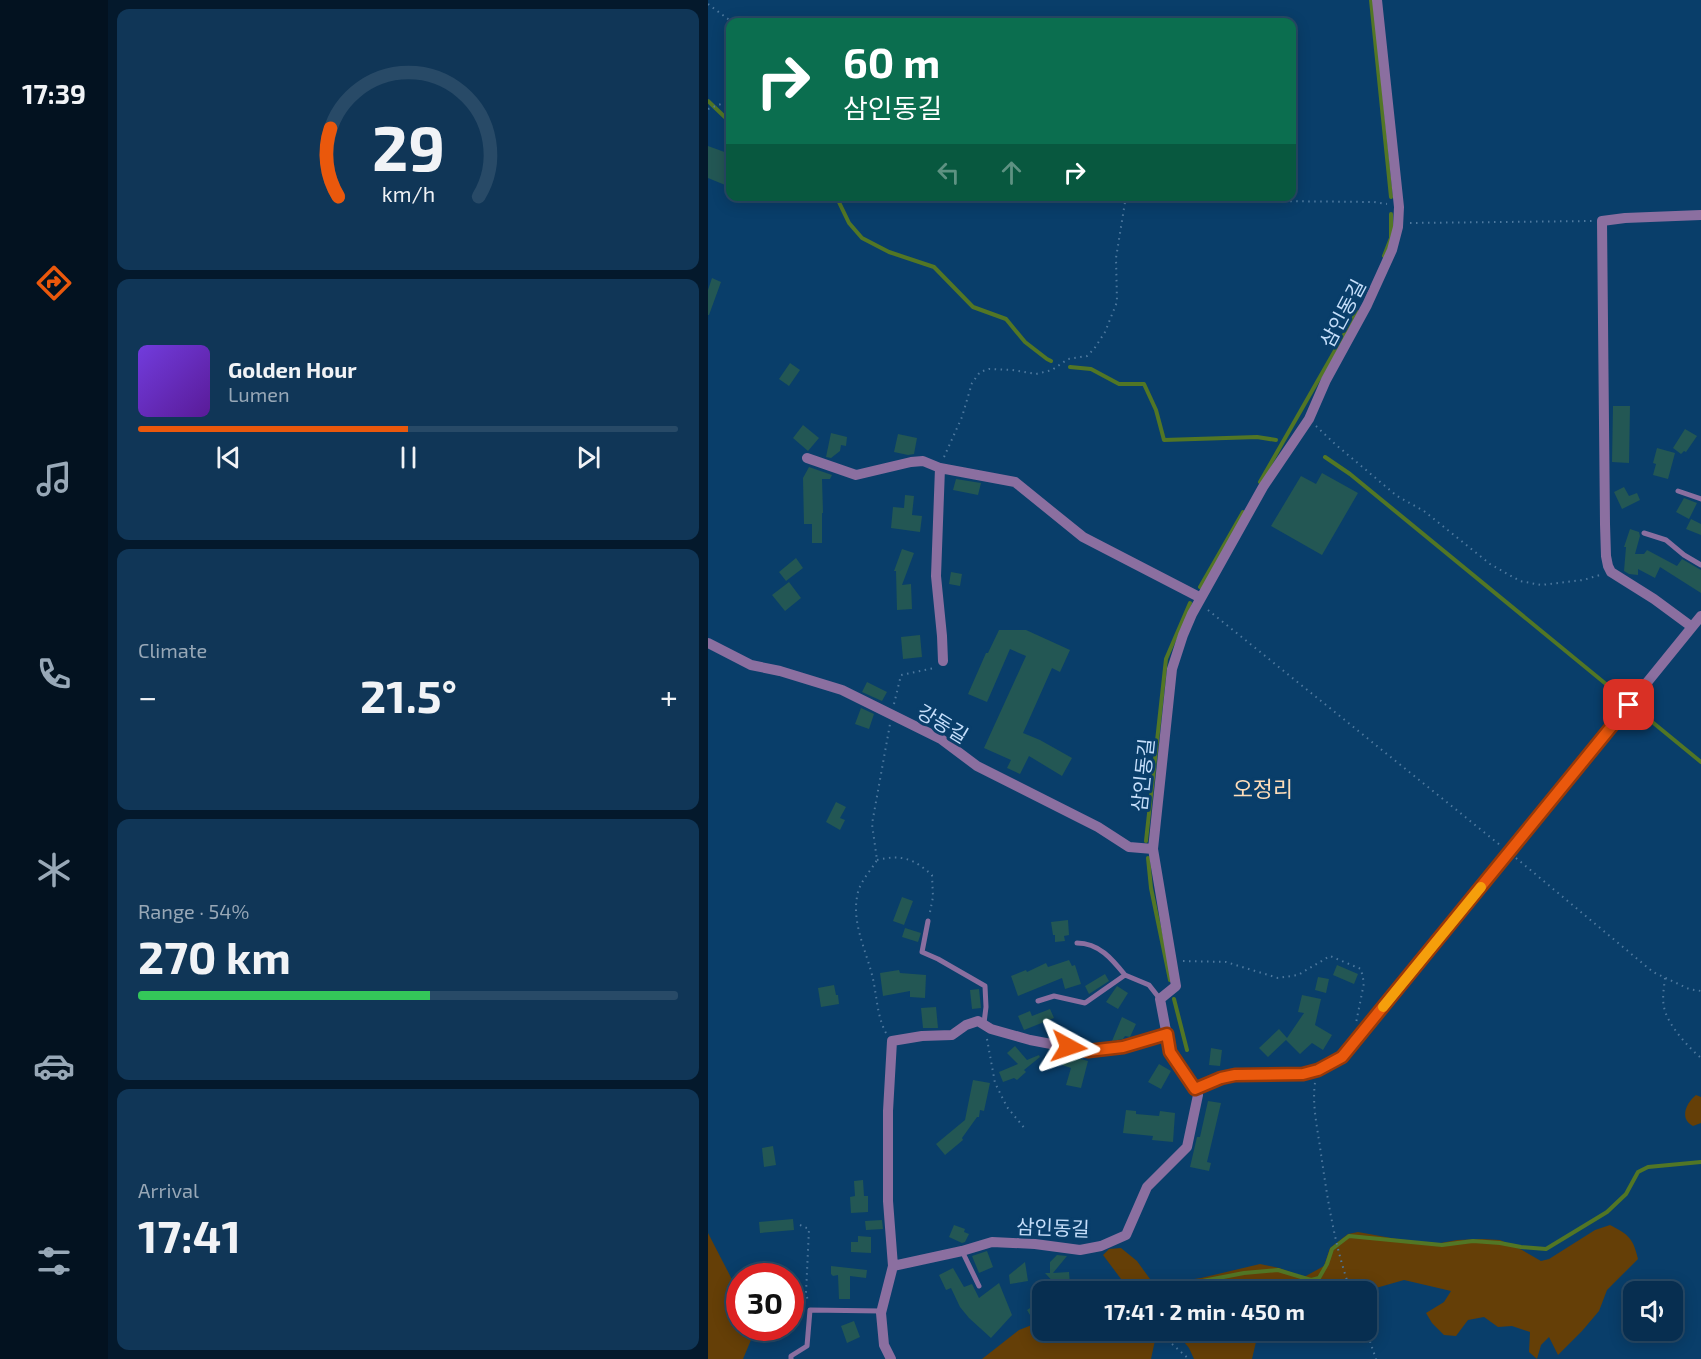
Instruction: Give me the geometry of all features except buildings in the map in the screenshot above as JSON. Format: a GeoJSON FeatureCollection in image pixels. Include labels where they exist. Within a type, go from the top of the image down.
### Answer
{"type":"FeatureCollection","features":[{"type":"Feature","properties":{"kind":"street","name":"삼인동길"},"geometry":{"type":"LineString","coordinates":[[1160,999],[1176,986],[1153,849],[1172,669],[1183,635],[1200,600],[1263,487],[1309,419],[1326,380],[1367,305],[1392,250],[1398,223],[1399,207],[1377,0]]}},
{"type":"Feature","properties":{"kind":"street"},"geometry":{"type":"LineString","coordinates":[[1692,627],[1654,599],[1611,572],[1608,566],[1605,524],[1602,221],[1701,215]]}},
{"type":"Feature","properties":{"kind":"street"},"geometry":{"type":"LineString","coordinates":[[807,458],[856,474],[922,461],[940,468],[1015,482],[1083,537],[1200,600]]}},
{"type":"Feature","properties":{"kind":"street"},"geometry":{"type":"LineString","coordinates":[[940,468],[936,576],[943,661]]}},
{"type":"Feature","properties":{"kind":"street"},"geometry":{"type":"LineString","coordinates":[[1160,999],[1170,1052],[1195,1089],[1235,1075],[1303,1074],[1318,1070],[1342,1057],[1701,616]]}},
{"type":"Feature","properties":{"kind":"street","name":"강동길"},"geometry":{"type":"LineString","coordinates":[[708,643],[751,664],[842,690],[940,739],[977,765],[1098,827],[1129,847],[1153,849]]}},
{"type":"Feature","properties":{"kind":"street"},"geometry":{"type":"LineString","coordinates":[[891,1359],[884,1345],[881,1311],[893,1266],[888,1201],[888,1111],[892,1041],[922,1036],[952,1035],[966,1025],[978,1021],[990,1029],[1030,1040],[1088,1051],[1123,1047],[1167,1034]]}},
{"type":"Feature","properties":{"kind":"street","name":"삼인동길"},"geometry":{"type":"LineString","coordinates":[[893,1266],[992,1242],[1035,1244],[1080,1250],[1101,1246],[1126,1235],[1147,1187],[1187,1148],[1198,1095],[1195,1089]]}},
{"type":"Feature","properties":{"kind":"lane"},"geometry":{"type":"LineString","coordinates":[[1678,491],[1701,499]]}},
{"type":"Feature","properties":{"kind":"lane"},"geometry":{"type":"LineString","coordinates":[[1644,533],[1666,540],[1701,565]]}},
{"type":"Feature","properties":{"kind":"lane"},"geometry":{"type":"LineString","coordinates":[[928,921],[922,952],[984,986],[986,1007],[984,1025]]}},
{"type":"Feature","properties":{"kind":"lane"},"geometry":{"type":"LineString","coordinates":[[1077,943],[1089,943],[1101,950],[1125,975],[1149,985],[1160,999]]}},
{"type":"Feature","properties":{"kind":"lane"},"geometry":{"type":"LineString","coordinates":[[1038,1001],[1054,996],[1085,1002],[1125,975]]}},
{"type":"Feature","properties":{"kind":"lane"},"geometry":{"type":"LineString","coordinates":[[962,1251],[980,1286]]}},
{"type":"Feature","properties":{"kind":"lane"},"geometry":{"type":"LineString","coordinates":[[791,1359],[791,1356],[807,1347],[810,1310],[881,1311]]}},
{"type":"Feature","properties":{"kind":"path"},"geometry":{"type":"LineString","coordinates":[[708,4],[727,18]]}},
{"type":"Feature","properties":{"kind":"path"},"geometry":{"type":"LineString","coordinates":[[708,109],[726,104]]}},
{"type":"Feature","properties":{"kind":"path"},"geometry":{"type":"LineString","coordinates":[[940,468],[962,417],[972,383],[981,372],[988,369],[1036,374],[1052,370],[1068,359],[1087,356],[1094,349],[1117,302],[1116,258],[1125,201]]}},
{"type":"Feature","properties":{"kind":"path"},"geometry":{"type":"LineString","coordinates":[[1268,201],[1374,202],[1399,207]]}},
{"type":"Feature","properties":{"kind":"path"},"geometry":{"type":"LineString","coordinates":[[1398,223],[1602,221]]}},
{"type":"Feature","properties":{"kind":"path"},"geometry":{"type":"LineString","coordinates":[[1309,419],[1397,496],[1424,511],[1490,564],[1520,581],[1542,585],[1583,580],[1611,572]]}},
{"type":"Feature","properties":{"kind":"path"},"geometry":{"type":"LineString","coordinates":[[1200,600],[1653,972],[1689,989],[1701,991]]}},
{"type":"Feature","properties":{"kind":"path"},"geometry":{"type":"LineString","coordinates":[[892,1044],[881,1023],[873,977],[858,929],[857,898],[860,885],[878,860],[872,824],[901,675],[934,669],[943,661]]}},
{"type":"Feature","properties":{"kind":"path"},"geometry":{"type":"LineString","coordinates":[[878,860],[904,857],[921,865],[932,875],[933,897],[928,921]]}},
{"type":"Feature","properties":{"kind":"path"},"geometry":{"type":"LineString","coordinates":[[1172,961],[1226,962],[1278,978],[1298,975],[1330,956],[1360,969],[1364,983],[1356,1023]]}},
{"type":"Feature","properties":{"kind":"path"},"geometry":{"type":"LineString","coordinates":[[1665,978],[1664,1004],[1667,1017],[1681,1037],[1701,1058]]}},
{"type":"Feature","properties":{"kind":"path"},"geometry":{"type":"LineString","coordinates":[[984,1025],[995,1083],[1007,1107],[1026,1130]]}},
{"type":"Feature","properties":{"kind":"path"},"geometry":{"type":"LineString","coordinates":[[1318,1070],[1314,1085],[1314,1101],[1335,1238],[1348,1281]]}},
{"type":"Feature","properties":{"kind":"path"},"geometry":{"type":"LineString","coordinates":[[800,1225],[809,1229],[806,1293],[810,1310]]}},
{"type":"Feature","properties":{"kind":"path"},"geometry":{"type":"LineString","coordinates":[[1370,1341],[1376,1359]]}},
{"type":"Feature","properties":{"kind":"path"},"geometry":{"type":"LineString","coordinates":[[1172,1344],[1190,1359]]}},
{"type":"Feature","properties":{"kind":"shaded area"},"geometry":{"type":"Polygon","coordinates":[[[1696,1095],[1701,1097],[1701,1123],[1693,1126],[1685,1115],[1689,1102],[1696,1095]]]}},
{"type":"Feature","properties":{"kind":"shaded area"},"geometry":{"type":"Polygon","coordinates":[[[1610,1225],[1622,1232],[1634,1246],[1638,1259],[1607,1290],[1599,1311],[1558,1355],[1549,1337],[1541,1345],[1537,1359],[1529,1352],[1530,1332],[1512,1326],[1498,1327],[1484,1317],[1468,1320],[1456,1336],[1444,1335],[1426,1313],[1444,1302],[1451,1291],[1404,1280],[1377,1288],[1377,1281],[1180,1281],[1260,1264],[1304,1277],[1324,1266],[1330,1248],[1348,1234],[1358,1232],[1430,1245],[1457,1240],[1500,1240],[1541,1261],[1549,1259],[1595,1230],[1610,1225]]]}},
{"type":"Feature","properties":{"kind":"shaded area"},"geometry":{"type":"Polygon","coordinates":[[[708,1233],[726,1268],[726,1341],[751,1341],[743,1359],[708,1359],[708,1233]]]}},
{"type":"Feature","properties":{"kind":"shaded area"},"geometry":{"type":"Polygon","coordinates":[[[1121,1248],[1137,1261],[1151,1281],[1122,1281],[1103,1255],[1109,1249],[1121,1248]]]}},
{"type":"Feature","properties":{"kind":"shaded area"},"geometry":{"type":"Polygon","coordinates":[[[1032,1325],[1032,1341],[1155,1341],[1151,1359],[982,1359],[1019,1330],[1032,1325]]]}},
{"type":"Feature","properties":{"kind":"shaded area"},"geometry":{"type":"Polygon","coordinates":[[[1183,1341],[1258,1341],[1252,1359],[1194,1359],[1183,1341]]]}},
{"type":"Feature","properties":{"kind":"waterway"},"geometry":{"type":"LineString","coordinates":[[1371,0],[1391,197]]}},
{"type":"Feature","properties":{"kind":"waterway"},"geometry":{"type":"LineString","coordinates":[[708,101],[726,118]]}},
{"type":"Feature","properties":{"kind":"waterway"},"geometry":{"type":"LineString","coordinates":[[838,201],[849,223],[862,238],[889,252],[934,267],[973,307],[1006,319],[1025,342],[1051,361]]}},
{"type":"Feature","properties":{"kind":"waterway"},"geometry":{"type":"LineString","coordinates":[[1384,256],[1391,238],[1391,214]]}},
{"type":"Feature","properties":{"kind":"waterway"},"geometry":{"type":"LineString","coordinates":[[1260,482],[1357,312]]}},
{"type":"Feature","properties":{"kind":"waterway"},"geometry":{"type":"LineString","coordinates":[[1070,367],[1091,369],[1119,384],[1144,384],[1156,410],[1164,440],[1257,437],[1276,440]]}},
{"type":"Feature","properties":{"kind":"waterway"},"geometry":{"type":"LineString","coordinates":[[1325,457],[1350,474],[1701,762]]}},
{"type":"Feature","properties":{"kind":"waterway"},"geometry":{"type":"LineString","coordinates":[[1200,587],[1243,512]]}},
{"type":"Feature","properties":{"kind":"waterway"},"geometry":{"type":"LineString","coordinates":[[1146,841],[1166,659],[1190,603]]}},
{"type":"Feature","properties":{"kind":"waterway"},"geometry":{"type":"LineString","coordinates":[[1148,858],[1151,888],[1170,980]]}},
{"type":"Feature","properties":{"kind":"waterway"},"geometry":{"type":"LineString","coordinates":[[1174,999],[1187,1050]]}},
{"type":"Feature","properties":{"kind":"waterway"},"geometry":{"type":"LineString","coordinates":[[1202,1281],[1244,1273],[1278,1270],[1311,1280],[1319,1278],[1332,1249],[1349,1236],[1442,1245],[1473,1241],[1546,1249],[1607,1212],[1626,1194],[1638,1172],[1648,1167],[1701,1162]]}},
{"type":"Feature","properties":{"kind":"slow traffic"},"geometry":{"type":"LineString","coordinates":[[1383,1007],[1481,887]]}},
{"type":"Feature","properties":{"kind":"district","name":"오정리"},"geometry":{"type":"Point","coordinates":[1263,788]}},
{"type":"Feature","properties":{"kind":"route"},"geometry":{"type":"LineString","coordinates":[[1069,1047],[1088,1051],[1123,1047],[1167,1034],[1170,1052],[1195,1089],[1235,1075],[1303,1074],[1318,1070],[1342,1057],[1629,705]]}}]}
